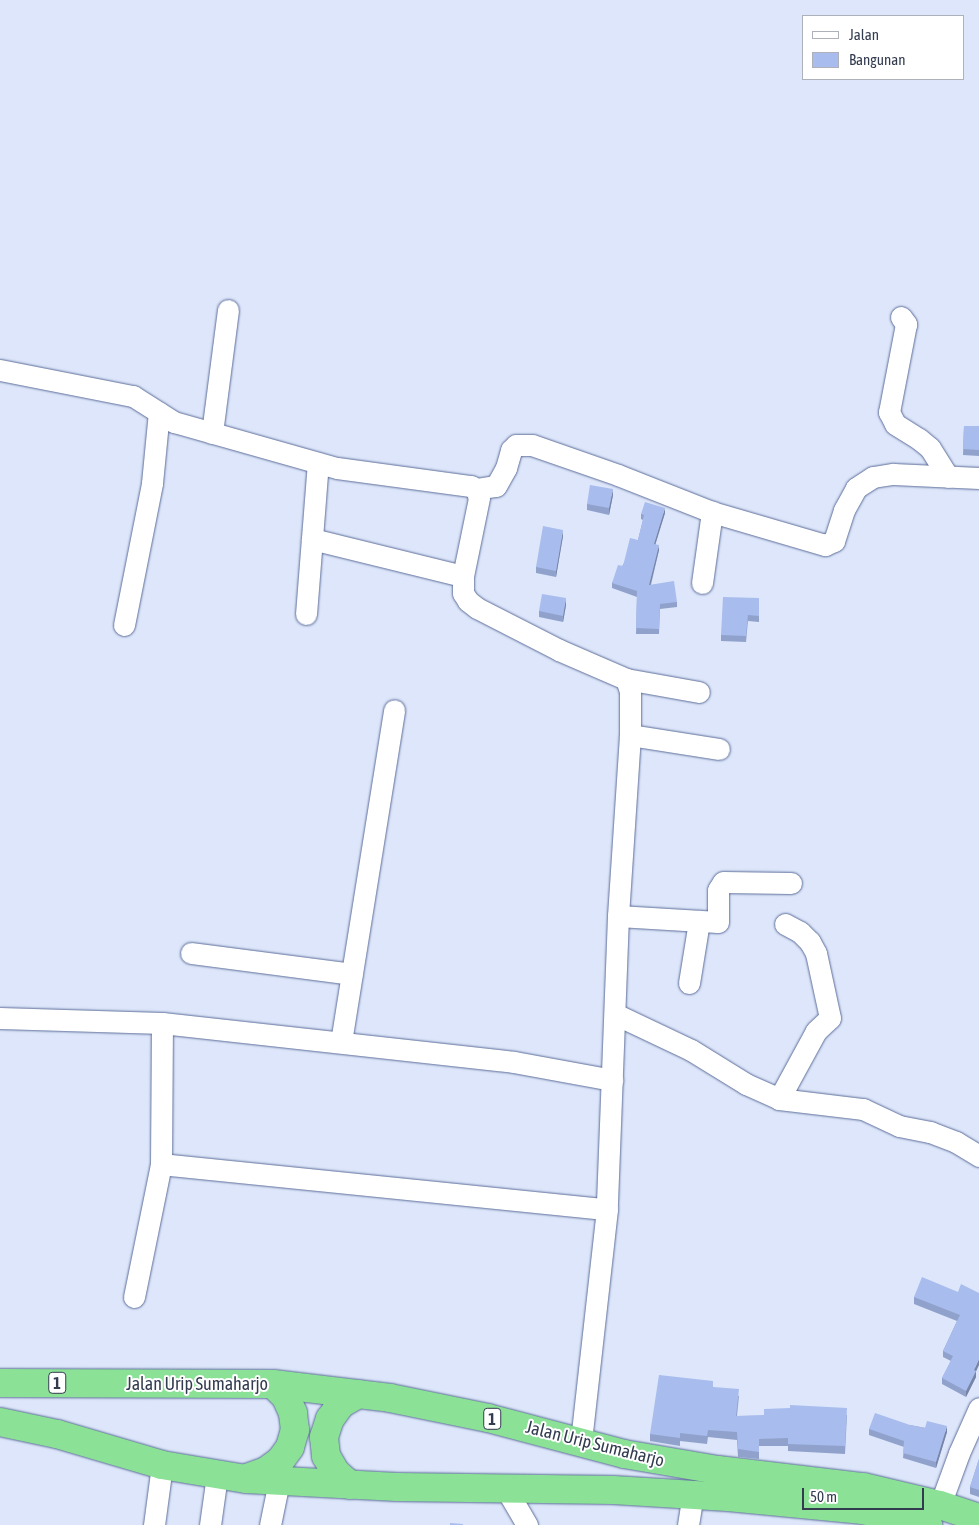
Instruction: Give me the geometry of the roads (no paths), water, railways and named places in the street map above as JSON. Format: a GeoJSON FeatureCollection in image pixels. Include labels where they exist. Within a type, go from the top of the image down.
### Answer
{"type":"FeatureCollection","features":[{"type":"Feature","properties":{"kind":"highway","name":"Jalan Urip Sumaharjo"},"geometry":{"type":"LineString","coordinates":[[0,1383],[273,1384],[358,1394],[441,1407],[582,1441],[624,1454],[817,1493],[863,1498],[934,1515],[979,1518]]}},
{"type":"Feature","properties":{"kind":"highway"},"geometry":{"type":"LineString","coordinates":[[246,1479],[266,1471],[280,1461],[290,1447],[295,1430],[293,1412],[286,1396],[273,1384]]}},
{"type":"Feature","properties":{"kind":"highway"},"geometry":{"type":"LineString","coordinates":[[350,1485],[336,1473],[326,1456],[324,1438],[330,1419],[341,1404],[358,1394]]}},
{"type":"Feature","properties":{"kind":"highway","name":"Jalan Urip Sumaharjo"},"geometry":{"type":"LineString","coordinates":[[0,1422],[57,1434],[162,1464],[246,1479],[350,1485],[613,1490],[693,1495],[817,1493]]}},
{"type":"Feature","properties":{"kind":"street"},"geometry":{"type":"LineString","coordinates":[[212,433],[228,310]]}},
{"type":"Feature","properties":{"kind":"street"},"geometry":{"type":"LineString","coordinates":[[901,317],[906,324],[889,412],[895,424],[930,448],[948,477]]}},
{"type":"Feature","properties":{"kind":"street"},"geometry":{"type":"LineString","coordinates":[[0,370],[118,392],[143,401],[174,422],[318,463],[369,473],[463,484],[476,489],[496,486],[506,468],[511,450],[520,444],[532,445],[618,475],[712,512],[825,545],[834,541],[853,493],[873,477],[882,474],[979,478]]}},
{"type":"Feature","properties":{"kind":"street"},"geometry":{"type":"LineString","coordinates":[[124,626],[152,483],[160,412]]}},
{"type":"Feature","properties":{"kind":"street"},"geometry":{"type":"LineString","coordinates":[[306,614],[318,463]]}},
{"type":"Feature","properties":{"kind":"street"},"geometry":{"type":"LineString","coordinates":[[476,489],[479,498],[463,576],[463,593],[477,608],[560,650],[626,679],[699,692]]}},
{"type":"Feature","properties":{"kind":"street"},"geometry":{"type":"LineString","coordinates":[[702,583],[712,512]]}},
{"type":"Feature","properties":{"kind":"street"},"geometry":{"type":"LineString","coordinates":[[312,538],[463,576]]}},
{"type":"Feature","properties":{"kind":"street"},"geometry":{"type":"LineString","coordinates":[[582,1441],[608,1209],[618,916],[630,735],[630,691],[626,679]]}},
{"type":"Feature","properties":{"kind":"street"},"geometry":{"type":"LineString","coordinates":[[340,1042],[394,710]]}},
{"type":"Feature","properties":{"kind":"street"},"geometry":{"type":"LineString","coordinates":[[630,735],[719,749]]}},
{"type":"Feature","properties":{"kind":"street"},"geometry":{"type":"LineString","coordinates":[[618,916],[718,922],[718,890],[723,882],[791,883]]}},
{"type":"Feature","properties":{"kind":"street"},"geometry":{"type":"LineString","coordinates":[[689,982],[699,921]]}},
{"type":"Feature","properties":{"kind":"street"},"geometry":{"type":"LineString","coordinates":[[779,1099],[816,1031],[830,1018],[816,952],[810,942],[800,932],[785,924]]}},
{"type":"Feature","properties":{"kind":"street"},"geometry":{"type":"LineString","coordinates":[[191,954],[352,974]]}},
{"type":"Feature","properties":{"kind":"street"},"geometry":{"type":"LineString","coordinates":[[615,1014],[690,1050],[746,1084],[779,1099],[863,1109],[899,1126],[930,1132],[956,1142],[979,1156]]}},
{"type":"Feature","properties":{"kind":"street"},"geometry":{"type":"LineString","coordinates":[[0,1018],[162,1023],[514,1062],[612,1080]]}},
{"type":"Feature","properties":{"kind":"street"},"geometry":{"type":"LineString","coordinates":[[134,1297],[161,1164],[162,1023]]}},
{"type":"Feature","properties":{"kind":"street"},"geometry":{"type":"LineString","coordinates":[[161,1164],[608,1209]]}},
{"type":"Feature","properties":{"kind":"street"},"geometry":{"type":"LineString","coordinates":[[934,1515],[979,1408]]}},
{"type":"Feature","properties":{"kind":"street"},"geometry":{"type":"LineString","coordinates":[[154,1525],[162,1464]]}},
{"type":"Feature","properties":{"kind":"street"},"geometry":{"type":"LineString","coordinates":[[210,1525],[217,1475]]}},
{"type":"Feature","properties":{"kind":"street"},"geometry":{"type":"LineString","coordinates":[[270,1525],[278,1481]]}},
{"type":"Feature","properties":{"kind":"street"},"geometry":{"type":"LineString","coordinates":[[506,1488],[528,1525]]}},
{"type":"Feature","properties":{"kind":"street"},"geometry":{"type":"LineString","coordinates":[[688,1525],[693,1495]]}}]}
